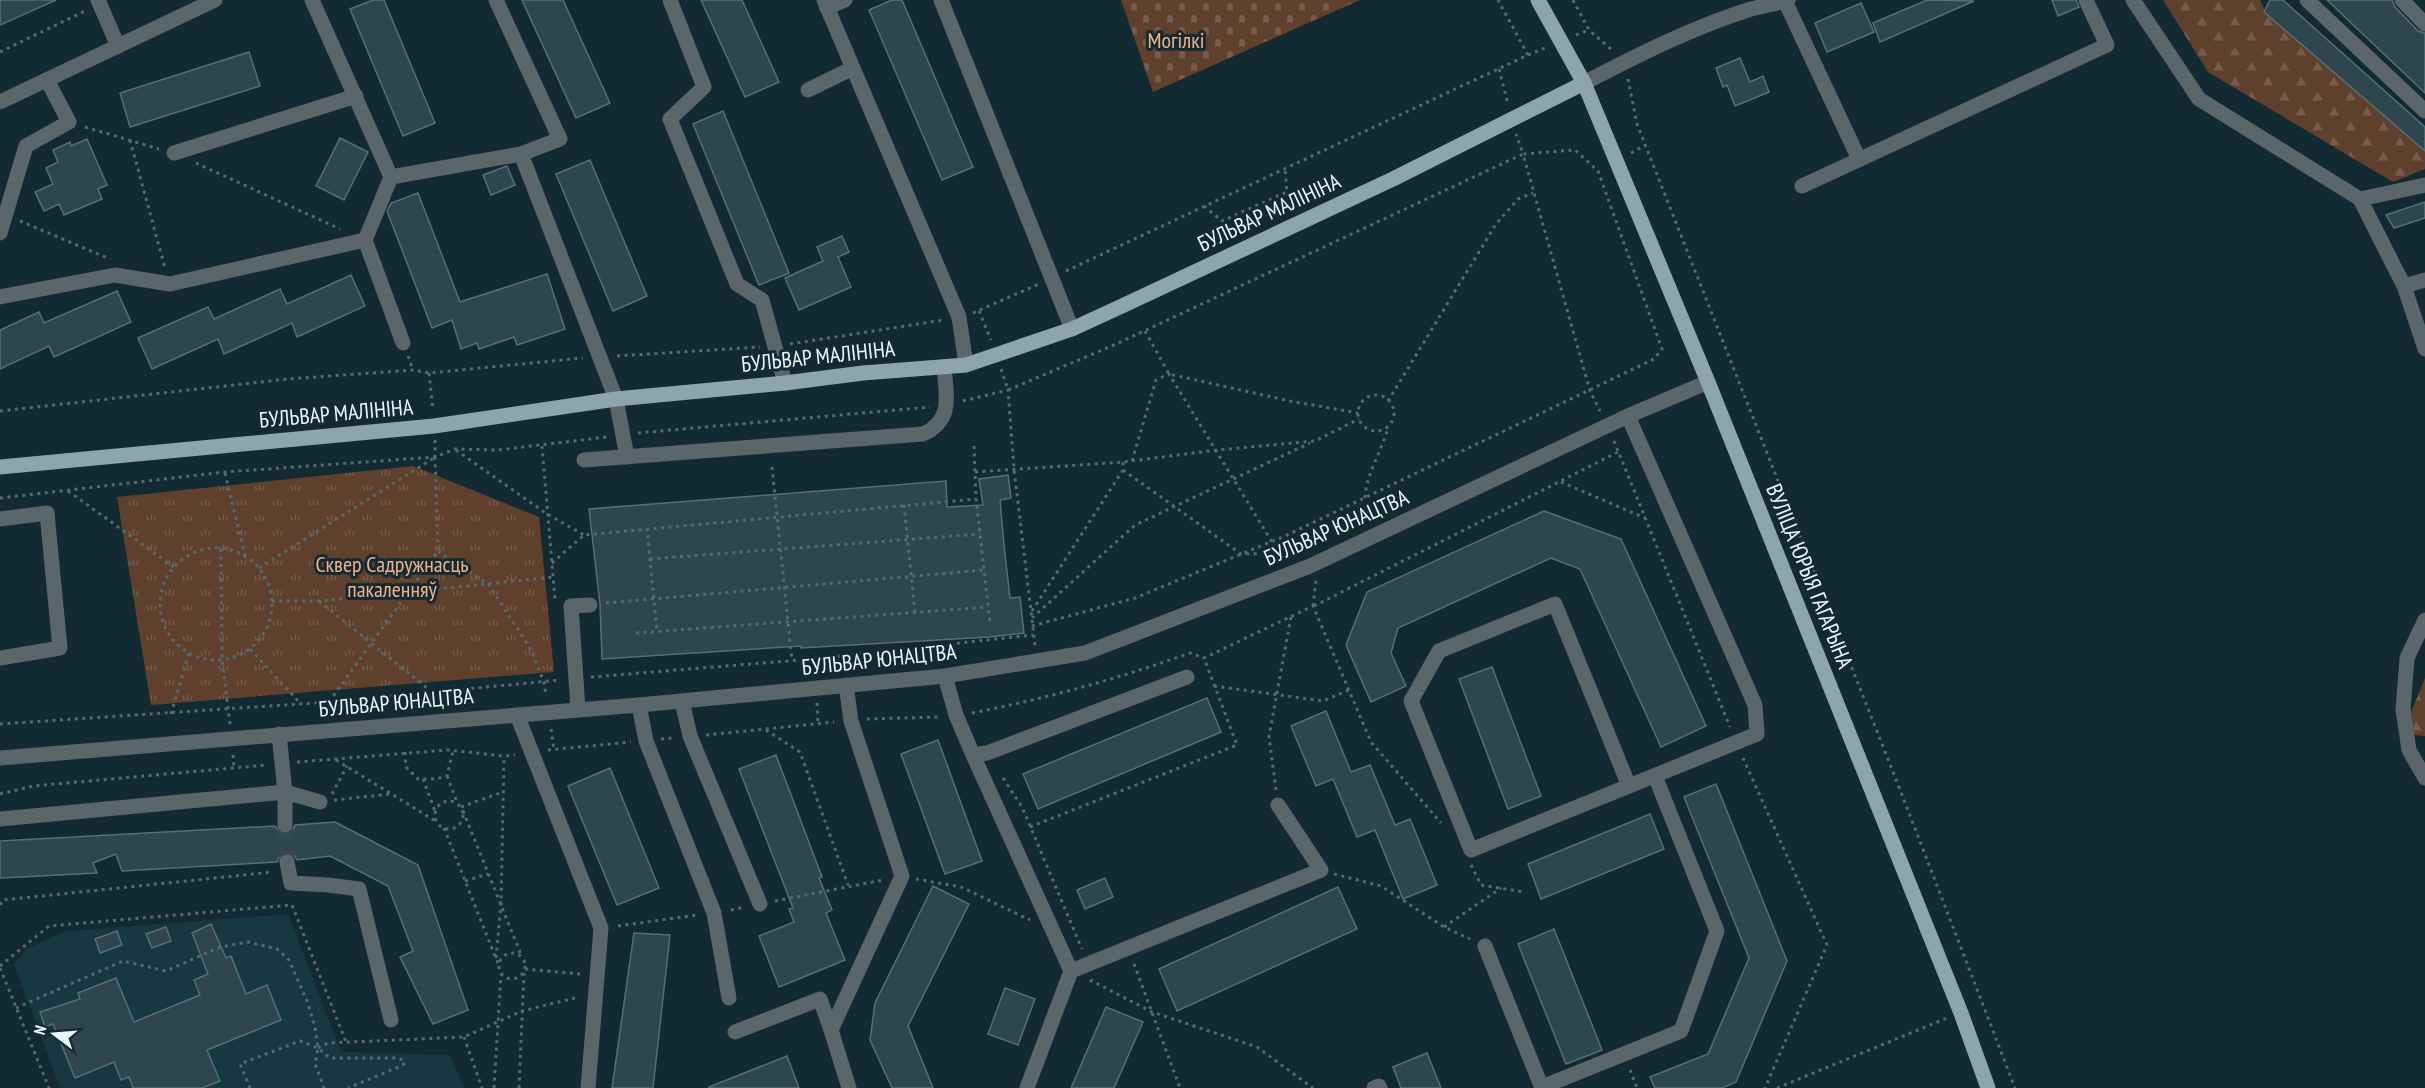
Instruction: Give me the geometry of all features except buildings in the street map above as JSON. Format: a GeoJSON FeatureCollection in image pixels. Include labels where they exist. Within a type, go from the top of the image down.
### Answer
{"type":"FeatureCollection","features":[{"type":"Feature","properties":{"kind":"main road","name":"ВУЛІЦА ЮРЫЯ ГАГАРЫНА"},"geometry":{"type":"LineString","coordinates":[[1538,0],[1584,83],[1708,381],[1961,1013],[1988,1088]]}},
{"type":"Feature","properties":{"kind":"main road","name":"БУЛЬВАР МАЛІНІНА"},"geometry":{"type":"LineString","coordinates":[[0,467],[434,426],[616,399],[864,373],[966,365],[1072,329],[1393,179],[1584,83]]}},
{"type":"Feature","properties":{"kind":"street"},"geometry":{"type":"LineString","coordinates":[[0,102],[215,0]]}},
{"type":"Feature","properties":{"kind":"street"},"geometry":{"type":"LineString","coordinates":[[312,0],[391,177],[364,240],[403,343]]}},
{"type":"Feature","properties":{"kind":"street"},"geometry":{"type":"LineString","coordinates":[[391,177],[522,154],[560,139],[496,0]]}},
{"type":"Feature","properties":{"kind":"street"},"geometry":{"type":"LineString","coordinates":[[670,0],[704,87],[670,119],[737,284],[762,300],[785,383]]}},
{"type":"Feature","properties":{"kind":"street"},"geometry":{"type":"LineString","coordinates":[[846,0],[825,4],[959,317],[966,365]]}},
{"type":"Feature","properties":{"kind":"street"},"geometry":{"type":"LineString","coordinates":[[941,0],[1072,329]]}},
{"type":"Feature","properties":{"kind":"street"},"geometry":{"type":"LineString","coordinates":[[1802,186],[2108,45],[2086,0]]}},
{"type":"Feature","properties":{"kind":"street"},"geometry":{"type":"LineString","coordinates":[[2133,0],[2199,99],[2360,199],[2404,286],[2424,346]]}},
{"type":"Feature","properties":{"kind":"street"},"geometry":{"type":"LineString","coordinates":[[2307,0],[2425,111]]}},
{"type":"Feature","properties":{"kind":"street"},"geometry":{"type":"LineString","coordinates":[[2402,0],[2425,24]]}},
{"type":"Feature","properties":{"kind":"street"},"geometry":{"type":"LineString","coordinates":[[1584,83],[1713,23],[1748,10],[1786,1],[1859,159]]}},
{"type":"Feature","properties":{"kind":"street"},"geometry":{"type":"LineString","coordinates":[[99,2],[118,46]]}},
{"type":"Feature","properties":{"kind":"street"},"geometry":{"type":"LineString","coordinates":[[808,90],[853,68]]}},
{"type":"Feature","properties":{"kind":"street"},"geometry":{"type":"LineString","coordinates":[[0,233],[26,146],[69,122],[47,80]]}},
{"type":"Feature","properties":{"kind":"street"},"geometry":{"type":"LineString","coordinates":[[174,153],[356,96]]}},
{"type":"Feature","properties":{"kind":"street"},"geometry":{"type":"LineString","coordinates":[[522,154],[616,399],[627,457]]}},
{"type":"Feature","properties":{"kind":"street"},"geometry":{"type":"LineString","coordinates":[[2360,199],[2425,185]]}},
{"type":"Feature","properties":{"kind":"street"},"geometry":{"type":"LineString","coordinates":[[0,297],[115,275],[170,285],[364,240]]}},
{"type":"Feature","properties":{"kind":"street"},"geometry":{"type":"LineString","coordinates":[[2404,286],[2425,280]]}},
{"type":"Feature","properties":{"kind":"street"},"geometry":{"type":"LineString","coordinates":[[584,460],[923,434],[939,424],[945,417],[944,367]]}},
{"type":"Feature","properties":{"kind":"street","name":"БУЛЬВАР ЮНАЦТВА"},"geometry":{"type":"LineString","coordinates":[[0,758],[639,705],[945,676],[1085,653],[1310,566],[1628,416],[1708,381]]}},
{"type":"Feature","properties":{"kind":"street"},"geometry":{"type":"LineString","coordinates":[[1628,416],[1755,705],[1757,734],[1655,776],[1471,850],[1411,701],[1439,651],[1555,604],[1629,786]]}},
{"type":"Feature","properties":{"kind":"street"},"geometry":{"type":"LineString","coordinates":[[0,519],[47,513],[60,648],[0,658]]}},
{"type":"Feature","properties":{"kind":"street"},"geometry":{"type":"LineString","coordinates":[[578,709],[571,606],[590,604]]}},
{"type":"Feature","properties":{"kind":"street"},"geometry":{"type":"LineString","coordinates":[[2425,620],[2407,658],[2403,710],[2409,750],[2425,778]]}},
{"type":"Feature","properties":{"kind":"street"},"geometry":{"type":"LineString","coordinates":[[945,676],[956,715],[980,754],[1071,971],[1027,1088]]}},
{"type":"Feature","properties":{"kind":"street"},"geometry":{"type":"LineString","coordinates":[[980,754],[1187,677]]}},
{"type":"Feature","properties":{"kind":"street"},"geometry":{"type":"LineString","coordinates":[[831,1030],[902,876],[851,721],[846,685]]}},
{"type":"Feature","properties":{"kind":"street"},"geometry":{"type":"LineString","coordinates":[[682,701],[690,736],[760,904]]}},
{"type":"Feature","properties":{"kind":"street"},"geometry":{"type":"LineString","coordinates":[[639,705],[646,741],[714,913],[729,998]]}},
{"type":"Feature","properties":{"kind":"street"},"geometry":{"type":"LineString","coordinates":[[517,715],[601,928],[588,1088]]}},
{"type":"Feature","properties":{"kind":"street"},"geometry":{"type":"LineString","coordinates":[[279,734],[285,792],[285,825]]}},
{"type":"Feature","properties":{"kind":"street"},"geometry":{"type":"LineString","coordinates":[[1485,946],[1542,1088],[1681,1031],[1717,931],[1655,776]]}},
{"type":"Feature","properties":{"kind":"street"},"geometry":{"type":"LineString","coordinates":[[0,819],[285,792],[320,802]]}},
{"type":"Feature","properties":{"kind":"street"},"geometry":{"type":"LineString","coordinates":[[1071,971],[1321,870],[1278,805]]}},
{"type":"Feature","properties":{"kind":"street"},"geometry":{"type":"LineString","coordinates":[[287,866],[291,883],[359,889],[391,1020]]}},
{"type":"Feature","properties":{"kind":"street"},"geometry":{"type":"LineString","coordinates":[[735,1032],[820,999],[849,1088]]}},
{"type":"Feature","properties":{"kind":"street"},"geometry":{"type":"LineString","coordinates":[[1374,1088],[1379,1086],[1380,1088]]}},
{"type":"Feature","properties":{"kind":"path"},"geometry":{"type":"LineString","coordinates":[[0,411],[288,379],[413,370],[429,373],[600,357],[775,346],[959,317],[980,311],[1528,55],[1498,0]]}},
{"type":"Feature","properties":{"kind":"path"},"geometry":{"type":"LineString","coordinates":[[1573,0],[1589,30],[1625,62],[1636,123],[1895,776],[2015,1088]]}},
{"type":"Feature","properties":{"kind":"path"},"geometry":{"type":"LineString","coordinates":[[0,52],[99,2]]}},
{"type":"Feature","properties":{"kind":"path"},"geometry":{"type":"LineString","coordinates":[[1499,69],[1590,391],[1607,426]]}},
{"type":"Feature","properties":{"kind":"path"},"geometry":{"type":"LineString","coordinates":[[69,122],[174,153],[364,240]]}},
{"type":"Feature","properties":{"kind":"path"},"geometry":{"type":"LineString","coordinates":[[130,140],[170,285]]}},
{"type":"Feature","properties":{"kind":"path"},"geometry":{"type":"LineString","coordinates":[[1032,626],[1135,598],[1272,542],[1590,391],[1654,359],[1662,348],[1598,171],[1575,150],[1523,154],[1114,345]]}},
{"type":"Feature","properties":{"kind":"path"},"geometry":{"type":"LineString","coordinates":[[1204,206],[1222,221],[1287,192],[1285,169]]}},
{"type":"Feature","properties":{"kind":"path"},"geometry":{"type":"LineString","coordinates":[[1388,401],[1496,224],[1518,199],[1533,193]]}},
{"type":"Feature","properties":{"kind":"path"},"geometry":{"type":"LineString","coordinates":[[5,215],[115,261]]}},
{"type":"Feature","properties":{"kind":"path"},"geometry":{"type":"LineString","coordinates":[[1145,331],[1272,542]]}},
{"type":"Feature","properties":{"kind":"path"},"geometry":{"type":"LineString","coordinates":[[329,702],[438,551],[434,426],[429,373]]}},
{"type":"Feature","properties":{"kind":"path"},"geometry":{"type":"LineString","coordinates":[[1132,461],[1156,381],[1169,374],[1358,413]]}},
{"type":"Feature","properties":{"kind":"path"},"geometry":{"type":"LineString","coordinates":[[259,568],[435,458],[455,449],[498,450],[623,435],[825,418],[946,405],[1008,390],[1014,469],[1037,661]]}},
{"type":"Feature","properties":{"kind":"path"},"geometry":{"type":"LineString","coordinates":[[1365,498],[1365,483],[1384,442],[1394,411],[1388,401],[1378,396],[1367,398],[1359,407],[1358,413],[1365,428],[1377,431],[1388,427]]}},
{"type":"Feature","properties":{"kind":"path"},"geometry":{"type":"LineString","coordinates":[[1031,619],[1135,525],[1359,418]]}},
{"type":"Feature","properties":{"kind":"path"},"geometry":{"type":"LineString","coordinates":[[975,472],[1123,462],[1315,441]]}},
{"type":"Feature","properties":{"kind":"path"},"geometry":{"type":"LineString","coordinates":[[542,446],[555,600]]}},
{"type":"Feature","properties":{"kind":"path"},"geometry":{"type":"LineString","coordinates":[[974,446],[976,499],[990,622]]}},
{"type":"Feature","properties":{"kind":"path"},"geometry":{"type":"LineString","coordinates":[[455,449],[547,514],[584,535]]}},
{"type":"Feature","properties":{"kind":"path"},"geometry":{"type":"LineString","coordinates":[[973,723],[969,713],[1028,702],[1123,677],[1190,653],[1204,658],[1314,606],[1618,452]]}},
{"type":"Feature","properties":{"kind":"path"},"geometry":{"type":"LineString","coordinates":[[0,498],[225,472],[435,458]]}},
{"type":"Feature","properties":{"kind":"path"},"geometry":{"type":"LineString","coordinates":[[1031,613],[1123,470],[1123,462]]}},
{"type":"Feature","properties":{"kind":"path"},"geometry":{"type":"LineString","coordinates":[[772,467],[792,661]]}},
{"type":"Feature","properties":{"kind":"path"},"geometry":{"type":"LineString","coordinates":[[1123,470],[1241,554],[1300,552]]}},
{"type":"Feature","properties":{"kind":"path"},"geometry":{"type":"LineString","coordinates":[[225,472],[245,556]]}},
{"type":"Feature","properties":{"kind":"path"},"geometry":{"type":"LineString","coordinates":[[1560,481],[1645,518]]}},
{"type":"Feature","properties":{"kind":"path"},"geometry":{"type":"LineString","coordinates":[[67,490],[174,567]]}},
{"type":"Feature","properties":{"kind":"path"},"geometry":{"type":"LineString","coordinates":[[552,563],[584,535],[976,499]]}},
{"type":"Feature","properties":{"kind":"path"},"geometry":{"type":"LineString","coordinates":[[904,505],[915,613]]}},
{"type":"Feature","properties":{"kind":"path"},"geometry":{"type":"LineString","coordinates":[[647,528],[657,632]]}},
{"type":"Feature","properties":{"kind":"path"},"geometry":{"type":"LineString","coordinates":[[650,559],[980,534]]}},
{"type":"Feature","properties":{"kind":"path"},"geometry":{"type":"LineString","coordinates":[[208,548],[245,556],[259,568],[268,583],[272,601],[270,619],[262,636],[250,649],[234,658],[222,660],[198,658],[182,650],[169,636],[161,618],[160,600],[165,581],[174,567],[190,554],[208,548]]}},
{"type":"Feature","properties":{"kind":"path"},"geometry":{"type":"LineString","coordinates":[[221,549],[222,660],[234,768]]}},
{"type":"Feature","properties":{"kind":"path"},"geometry":{"type":"LineString","coordinates":[[438,551],[489,585],[530,648],[544,682],[554,750]]}},
{"type":"Feature","properties":{"kind":"path"},"geometry":{"type":"LineString","coordinates":[[590,604],[984,570]]}},
{"type":"Feature","properties":{"kind":"path"},"geometry":{"type":"LineString","coordinates":[[272,601],[319,601],[554,577]]}},
{"type":"Feature","properties":{"kind":"path"},"geometry":{"type":"LineString","coordinates":[[319,601],[433,693]]}},
{"type":"Feature","properties":{"kind":"path"},"geometry":{"type":"LineString","coordinates":[[1314,606],[1371,742],[1444,828]]}},
{"type":"Feature","properties":{"kind":"path"},"geometry":{"type":"LineString","coordinates":[[636,633],[988,607]]}},
{"type":"Feature","properties":{"kind":"path"},"geometry":{"type":"LineString","coordinates":[[1278,805],[1269,736],[1291,617]]}},
{"type":"Feature","properties":{"kind":"path"},"geometry":{"type":"LineString","coordinates":[[0,724],[329,702],[576,678],[792,661],[1033,635]]}},
{"type":"Feature","properties":{"kind":"path"},"geometry":{"type":"LineString","coordinates":[[250,649],[300,704]]}},
{"type":"Feature","properties":{"kind":"path"},"geometry":{"type":"LineString","coordinates":[[171,714],[189,653]]}},
{"type":"Feature","properties":{"kind":"path"},"geometry":{"type":"LineString","coordinates":[[1030,827],[1237,745],[1204,658]]}},
{"type":"Feature","properties":{"kind":"path"},"geometry":{"type":"LineString","coordinates":[[1214,686],[1323,701],[1349,690]]}},
{"type":"Feature","properties":{"kind":"path"},"geometry":{"type":"LineString","coordinates":[[0,794],[33,786],[405,752],[453,751],[504,756],[851,721],[956,715]]}},
{"type":"Feature","properties":{"kind":"path"},"geometry":{"type":"LineString","coordinates":[[764,729],[800,752],[849,885]]}},
{"type":"Feature","properties":{"kind":"path"},"geometry":{"type":"LineString","coordinates":[[453,751],[447,776],[522,957],[524,971],[519,1088]]}},
{"type":"Feature","properties":{"kind":"path"},"geometry":{"type":"LineString","coordinates":[[405,752],[406,767],[418,779],[447,776]]}},
{"type":"Feature","properties":{"kind":"path"},"geometry":{"type":"LineString","coordinates":[[980,754],[1022,807],[1088,964]]}},
{"type":"Feature","properties":{"kind":"path"},"geometry":{"type":"LineString","coordinates":[[496,958],[501,904],[504,756]]}},
{"type":"Feature","properties":{"kind":"path"},"geometry":{"type":"LineString","coordinates":[[335,759],[444,828],[501,974],[494,1088]]}},
{"type":"Feature","properties":{"kind":"path"},"geometry":{"type":"LineString","coordinates":[[347,766],[329,801],[391,794]]}},
{"type":"Feature","properties":{"kind":"path"},"geometry":{"type":"LineString","coordinates":[[423,779],[437,822]]}},
{"type":"Feature","properties":{"kind":"path"},"geometry":{"type":"LineString","coordinates":[[435,813],[444,802],[459,805],[503,792]]}},
{"type":"Feature","properties":{"kind":"path"},"geometry":{"type":"LineString","coordinates":[[444,828],[452,829],[460,824],[463,812]]}},
{"type":"Feature","properties":{"kind":"path"},"geometry":{"type":"LineString","coordinates":[[1468,860],[1481,885],[1524,892]]}},
{"type":"Feature","properties":{"kind":"path"},"geometry":{"type":"LineString","coordinates":[[0,905],[3,900],[287,866]]}},
{"type":"Feature","properties":{"kind":"path"},"geometry":{"type":"LineString","coordinates":[[1321,870],[1381,886],[1444,927],[1485,946]]}},
{"type":"Feature","properties":{"kind":"path"},"geometry":{"type":"LineString","coordinates":[[465,881],[488,874]]}},
{"type":"Feature","properties":{"kind":"path"},"geometry":{"type":"LineString","coordinates":[[601,928],[714,913],[902,876],[962,887],[1053,931]]}},
{"type":"Feature","properties":{"kind":"path"},"geometry":{"type":"LineString","coordinates":[[1444,927],[1501,888]]}},
{"type":"Feature","properties":{"kind":"path"},"geometry":{"type":"LineString","coordinates":[[49,1088],[0,967],[49,926],[292,905],[346,1042]]}},
{"type":"Feature","properties":{"kind":"path"},"geometry":{"type":"LineString","coordinates":[[16,1008],[123,961],[166,971],[220,947],[248,942],[277,949],[289,960],[307,1001],[318,1048],[315,1064],[324,1088]]}},
{"type":"Feature","properties":{"kind":"path"},"geometry":{"type":"LineString","coordinates":[[1128,948],[1180,1088]]}},
{"type":"Feature","properties":{"kind":"path"},"geometry":{"type":"LineString","coordinates":[[499,966],[506,954],[514,953],[522,957]]}},
{"type":"Feature","properties":{"kind":"path"},"geometry":{"type":"LineString","coordinates":[[501,974],[513,979],[524,971],[597,975]]}},
{"type":"Feature","properties":{"kind":"path"},"geometry":{"type":"LineString","coordinates":[[1071,971],[1152,1012],[1257,1047],[1313,1088]]}},
{"type":"Feature","properties":{"kind":"path"},"geometry":{"type":"LineString","coordinates":[[318,1048],[328,1043],[464,1037],[522,1011],[596,992]]}},
{"type":"Feature","properties":{"kind":"path"},"geometry":{"type":"LineString","coordinates":[[1777,1088],[1939,1021]]}},
{"type":"Feature","properties":{"kind":"path"},"geometry":{"type":"LineString","coordinates":[[464,1037],[482,1088]]}},
{"type":"Feature","properties":{"kind":"path"},"geometry":{"type":"LineString","coordinates":[[250,1088],[240,1064],[300,1041],[318,1048],[330,1058],[397,1058],[403,1060],[405,1064],[348,1088]]}},
{"type":"Feature","properties":{"kind":"shaded area"},"geometry":{"type":"Polygon","coordinates":[[[288,914],[341,1052],[450,1055],[464,1088],[60,1088],[14,964],[28,948],[67,931],[288,914]]]}},
{"type":"Feature","properties":{"kind":"green space","name":"Могілкі"},"geometry":{"type":"Polygon","coordinates":[[[1121,0],[1360,0],[1153,92],[1121,0]]]}},
{"type":"Feature","properties":{"kind":"green space"},"geometry":{"type":"Polygon","coordinates":[[[2163,0],[2260,0],[2266,13],[2425,151],[2425,169],[2393,182],[2208,72],[2163,0]]]}},
{"type":"Feature","properties":{"kind":"green space","name":"Сквер Садружнасць пакаленняў"},"geometry":{"type":"Polygon","coordinates":[[[413,466],[539,517],[554,672],[151,705],[117,497],[413,466]]]}},
{"type":"Feature","properties":{"kind":"green space"},"geometry":{"type":"Polygon","coordinates":[[[2425,678],[2425,736],[2402,734],[2425,678]]]}},
{"type":"Feature","properties":{"kind":"tunnel"},"geometry":{"type":"LineString","coordinates":[[285,825],[287,862]]}}]}
